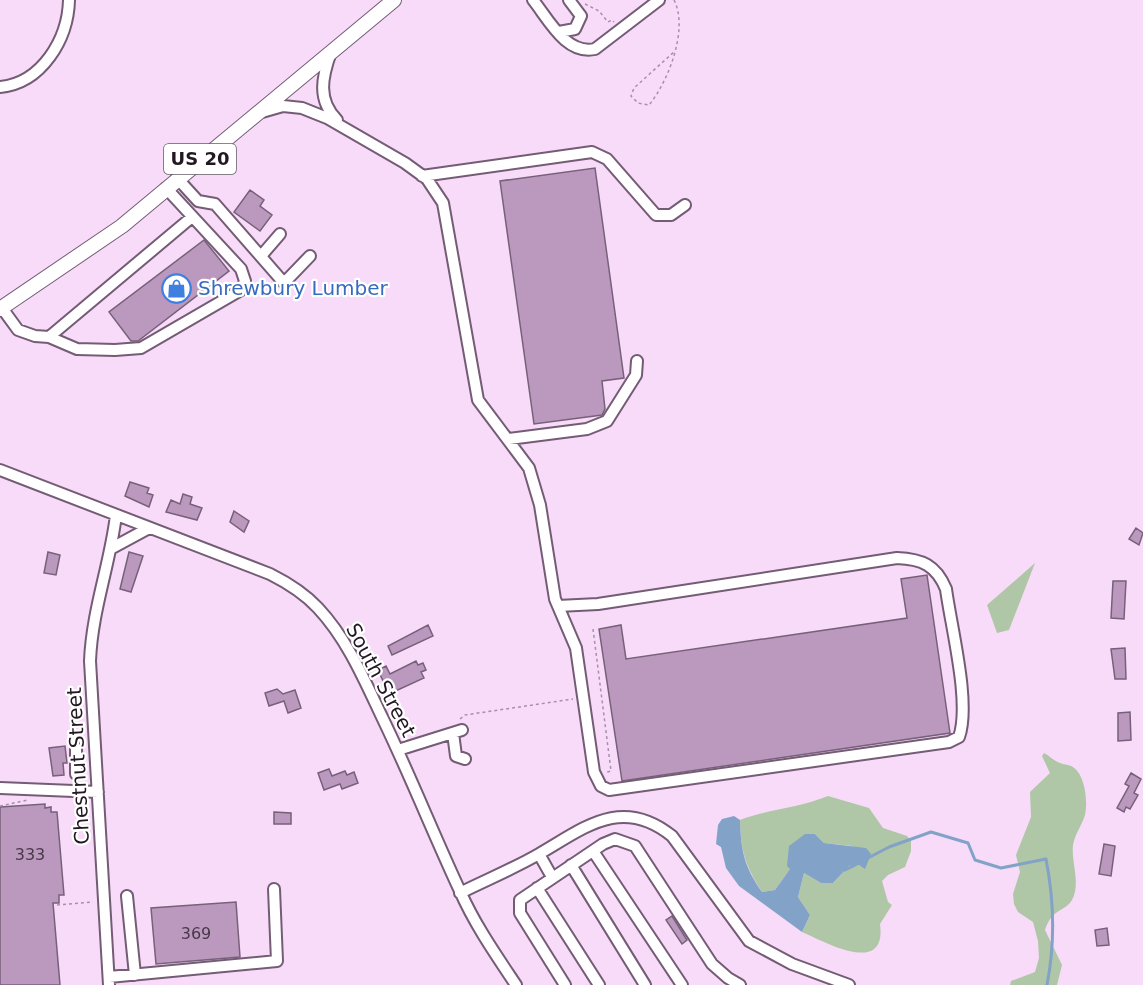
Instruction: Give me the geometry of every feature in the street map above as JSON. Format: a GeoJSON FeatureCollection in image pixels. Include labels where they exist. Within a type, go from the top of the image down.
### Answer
{"type":"FeatureCollection","features":[{"type":"Feature","properties":{"kind":"main road","name":"US 20"},"geometry":{"type":"LineString","coordinates":[[1,309],[92,248],[394,0]]}},
{"type":"Feature","properties":{"kind":"street"},"geometry":{"type":"LineString","coordinates":[[0,87],[18,84],[52,56],[63,31],[69,0]]}},
{"type":"Feature","properties":{"kind":"street"},"geometry":{"type":"LineString","coordinates":[[533,0],[570,46],[583,51],[595,49],[659,0]]}},
{"type":"Feature","properties":{"kind":"street"},"geometry":{"type":"LineString","coordinates":[[559,32],[575,29],[581,16],[569,0]]}},
{"type":"Feature","properties":{"kind":"street"},"geometry":{"type":"LineString","coordinates":[[331,51],[324,72],[322,99],[331,114],[344,127]]}},
{"type":"Feature","properties":{"kind":"street"},"geometry":{"type":"LineString","coordinates":[[254,114],[283,106],[302,108],[344,127],[423,176],[443,203],[478,400],[529,468],[540,504],[558,606],[576,648],[594,772],[601,786],[609,790],[949,742],[959,737],[963,727],[963,705],[946,589],[939,573],[929,564],[914,558],[897,558],[598,604],[558,606]]}},
{"type":"Feature","properties":{"kind":"street"},"geometry":{"type":"LineString","coordinates":[[423,176],[592,152],[607,159],[656,215],[671,215],[685,205]]}},
{"type":"Feature","properties":{"kind":"street"},"geometry":{"type":"LineString","coordinates":[[177,178],[198,201],[215,204],[284,283],[310,256]]}},
{"type":"Feature","properties":{"kind":"street"},"geometry":{"type":"LineString","coordinates":[[1,309],[18,330],[35,336],[49,337],[77,349],[141,348],[241,290],[245,281],[241,269],[166,188]]}},
{"type":"Feature","properties":{"kind":"street"},"geometry":{"type":"LineString","coordinates":[[49,337],[192,217]]}},
{"type":"Feature","properties":{"kind":"street"},"geometry":{"type":"LineString","coordinates":[[261,256],[280,234]]}},
{"type":"Feature","properties":{"kind":"street"},"geometry":{"type":"LineString","coordinates":[[509,439],[587,429],[607,421],[636,375],[637,361]]}},
{"type":"Feature","properties":{"kind":"street","name":"South Street"},"geometry":{"type":"LineString","coordinates":[[0,470],[270,574],[306,597],[329,621],[351,654],[398,750],[460,893],[486,940],[516,985]]}},
{"type":"Feature","properties":{"kind":"street","name":"Chestnut Street"},"geometry":{"type":"LineString","coordinates":[[109,981],[90,681],[97,600],[112,548],[116,515]]}},
{"type":"Feature","properties":{"kind":"street"},"geometry":{"type":"LineString","coordinates":[[112,548],[149,528]]}},
{"type":"Feature","properties":{"kind":"street"},"geometry":{"type":"LineString","coordinates":[[398,750],[458,729],[456,756],[465,759]]}},
{"type":"Feature","properties":{"kind":"street"},"geometry":{"type":"LineString","coordinates":[[76,748],[76,774]]}},
{"type":"Feature","properties":{"kind":"street"},"geometry":{"type":"LineString","coordinates":[[76,761],[96,762]]}},
{"type":"Feature","properties":{"kind":"street"},"geometry":{"type":"LineString","coordinates":[[0,788],[98,792]]}},
{"type":"Feature","properties":{"kind":"street"},"geometry":{"type":"LineString","coordinates":[[460,893],[539,854],[585,825],[600,820],[631,818],[663,828],[686,850],[733,922],[749,941],[792,964],[849,985]]}},
{"type":"Feature","properties":{"kind":"street"},"geometry":{"type":"LineString","coordinates":[[565,985],[520,913],[520,900],[593,850],[615,839],[635,846],[712,964],[740,985]]}},
{"type":"Feature","properties":{"kind":"street"},"geometry":{"type":"LineString","coordinates":[[593,850],[682,985]]}},
{"type":"Feature","properties":{"kind":"street"},"geometry":{"type":"LineString","coordinates":[[539,854],[552,877]]}},
{"type":"Feature","properties":{"kind":"street"},"geometry":{"type":"LineString","coordinates":[[571,865],[645,985]]}},
{"type":"Feature","properties":{"kind":"street"},"geometry":{"type":"LineString","coordinates":[[537,888],[599,985]]}},
{"type":"Feature","properties":{"kind":"street"},"geometry":{"type":"LineString","coordinates":[[109,981],[135,975],[277,961],[274,889]]}},
{"type":"Feature","properties":{"kind":"street"},"geometry":{"type":"LineString","coordinates":[[127,896],[135,975]]}},
{"type":"Feature","properties":{"kind":"path"},"geometry":{"type":"LineString","coordinates":[[674,0],[677,6],[678,32],[675,51],[670,71],[660,92],[649,105],[638,103],[631,96],[634,88],[675,51]]}},
{"type":"Feature","properties":{"kind":"path"},"geometry":{"type":"LineString","coordinates":[[583,1],[599,11],[608,22],[612,20]]}},
{"type":"Feature","properties":{"kind":"path"},"geometry":{"type":"LineString","coordinates":[[593,629],[611,771],[603,772]]}},
{"type":"Feature","properties":{"kind":"path"},"geometry":{"type":"LineString","coordinates":[[599,682],[604,681]]}},
{"type":"Feature","properties":{"kind":"path"},"geometry":{"type":"LineString","coordinates":[[458,729],[459,720],[465,715],[576,699]]}},
{"type":"Feature","properties":{"kind":"path"},"geometry":{"type":"LineString","coordinates":[[606,733],[611,732]]}},
{"type":"Feature","properties":{"kind":"path"},"geometry":{"type":"LineString","coordinates":[[0,806],[15,805],[42,795],[42,788]]}},
{"type":"Feature","properties":{"kind":"path"},"geometry":{"type":"LineString","coordinates":[[57,905],[93,902]]}},
{"type":"Feature","properties":{"kind":"green space"},"geometry":{"type":"Polygon","coordinates":[[[1035,563],[1009,630],[997,633],[987,605],[1035,563]]]}},
{"type":"Feature","properties":{"kind":"green space"},"geometry":{"type":"Polygon","coordinates":[[[1044,753],[1058,762],[1073,767],[1080,776],[1085,789],[1085,815],[1073,845],[1076,887],[1072,900],[1051,918],[1045,930],[1062,965],[1057,985],[1010,985],[1011,981],[1035,972],[1039,958],[1038,941],[1033,922],[1018,912],[1013,894],[1020,872],[1016,855],[1031,817],[1030,792],[1050,773],[1042,756],[1044,753]]]}},
{"type":"Feature","properties":{"kind":"green space"},"geometry":{"type":"Polygon","coordinates":[[[828,796],[869,808],[883,828],[907,836],[911,841],[911,851],[905,867],[888,875],[882,881],[888,902],[892,905],[880,924],[880,940],[874,949],[864,952],[852,952],[839,948],[802,932],[810,915],[798,897],[804,873],[821,883],[833,883],[849,866],[859,865],[865,868],[852,846],[824,843],[815,834],[775,890],[762,892],[748,866],[743,850],[740,820],[828,796]]]}},
{"type":"Feature","properties":{"kind":"water"},"geometry":{"type":"Polygon","coordinates":[[[734,816],[740,820],[741,841],[747,866],[762,892],[775,890],[790,869],[787,866],[789,846],[805,834],[815,834],[824,843],[866,848],[871,854],[865,869],[859,865],[849,866],[833,883],[821,883],[804,873],[798,897],[810,915],[802,932],[739,886],[726,868],[721,847],[716,844],[718,825],[722,819],[734,816]]]}},
{"type":"Feature","properties":{"kind":"building"},"geometry":{"type":"Polygon","coordinates":[[[595,168],[624,378],[602,381],[605,409],[602,415],[534,424],[500,181],[595,168]]]}},
{"type":"Feature","properties":{"kind":"building"},"geometry":{"type":"Polygon","coordinates":[[[250,190],[264,200],[260,206],[272,215],[260,231],[234,212],[250,190]]]}},
{"type":"Feature","properties":{"kind":"building"},"geometry":{"type":"Polygon","coordinates":[[[204,240],[229,271],[138,341],[131,341],[109,312],[204,240]]]}},
{"type":"Feature","properties":{"kind":"building"},"geometry":{"type":"Polygon","coordinates":[[[130,482],[149,488],[147,493],[153,495],[149,507],[125,496],[130,482]]]}},
{"type":"Feature","properties":{"kind":"building"},"geometry":{"type":"Polygon","coordinates":[[[183,494],[192,497],[190,504],[202,508],[197,520],[166,512],[171,500],[180,504],[183,494]]]}},
{"type":"Feature","properties":{"kind":"building"},"geometry":{"type":"Polygon","coordinates":[[[234,511],[249,521],[244,532],[230,522],[234,511]]]}},
{"type":"Feature","properties":{"kind":"building"},"geometry":{"type":"Polygon","coordinates":[[[1136,528],[1143,533],[1139,545],[1129,539],[1136,528]]]}},
{"type":"Feature","properties":{"kind":"building"},"geometry":{"type":"Polygon","coordinates":[[[48,552],[60,555],[56,575],[44,573],[48,552]]]}},
{"type":"Feature","properties":{"kind":"building"},"geometry":{"type":"Polygon","coordinates":[[[129,552],[143,556],[131,592],[120,589],[129,552]]]}},
{"type":"Feature","properties":{"kind":"building"},"geometry":{"type":"Polygon","coordinates":[[[927,575],[950,733],[622,781],[599,629],[621,625],[626,659],[907,618],[901,579],[927,575]]]}},
{"type":"Feature","properties":{"kind":"building"},"geometry":{"type":"Polygon","coordinates":[[[1113,581],[1126,581],[1124,619],[1111,618],[1113,581]]]}},
{"type":"Feature","properties":{"kind":"building"},"geometry":{"type":"Polygon","coordinates":[[[428,625],[433,636],[392,655],[388,646],[428,625]]]}},
{"type":"Feature","properties":{"kind":"building"},"geometry":{"type":"Polygon","coordinates":[[[1125,648],[1126,679],[1115,679],[1111,649],[1125,648]]]}},
{"type":"Feature","properties":{"kind":"building"},"geometry":{"type":"Polygon","coordinates":[[[416,661],[418,665],[423,663],[426,670],[421,672],[424,678],[389,694],[378,670],[386,666],[390,674],[416,661]]]}},
{"type":"Feature","properties":{"kind":"building"},"geometry":{"type":"Polygon","coordinates":[[[277,689],[283,694],[295,690],[301,708],[288,713],[284,701],[269,706],[265,693],[277,689]]]}},
{"type":"Feature","properties":{"kind":"building"},"geometry":{"type":"Polygon","coordinates":[[[1130,712],[1131,740],[1118,741],[1118,713],[1130,712]]]}},
{"type":"Feature","properties":{"kind":"building"},"geometry":{"type":"Polygon","coordinates":[[[65,746],[67,763],[63,763],[64,775],[53,776],[49,748],[65,746]]]}},
{"type":"Feature","properties":{"kind":"building"},"geometry":{"type":"Polygon","coordinates":[[[329,769],[332,776],[345,771],[347,775],[354,772],[358,783],[342,789],[340,784],[324,790],[318,773],[329,769]]]}},
{"type":"Feature","properties":{"kind":"building"},"geometry":{"type":"Polygon","coordinates":[[[1131,773],[1141,779],[1134,793],[1138,795],[1130,809],[1126,807],[1124,812],[1117,808],[1129,786],[1125,784],[1131,773]]]}},
{"type":"Feature","properties":{"kind":"building"},"geometry":{"type":"Polygon","coordinates":[[[45,804],[45,808],[51,807],[51,812],[57,812],[64,895],[59,895],[59,903],[53,903],[60,985],[0,985],[0,807],[45,804]]]}},
{"type":"Feature","properties":{"kind":"building"},"geometry":{"type":"Polygon","coordinates":[[[274,812],[291,813],[291,824],[274,824],[274,812]]]}},
{"type":"Feature","properties":{"kind":"building"},"geometry":{"type":"Polygon","coordinates":[[[1104,844],[1115,846],[1111,876],[1099,874],[1104,844]]]}},
{"type":"Feature","properties":{"kind":"building"},"geometry":{"type":"Polygon","coordinates":[[[236,902],[240,957],[156,964],[151,908],[236,902]]]}},
{"type":"Feature","properties":{"kind":"building"},"geometry":{"type":"Polygon","coordinates":[[[672,916],[687,940],[682,944],[666,920],[672,916]]]}},
{"type":"Feature","properties":{"kind":"building"},"geometry":{"type":"Polygon","coordinates":[[[1107,928],[1109,945],[1097,946],[1095,930],[1107,928]]]}},
{"type":"Feature","properties":{"kind":"waterway"},"geometry":{"type":"LineString","coordinates":[[868,858],[889,847],[931,832],[968,843],[975,860],[1001,868],[1046,859],[1051,890],[1052,922],[1047,985]]}},
{"type":"Feature","properties":{"kind":"waterway"},"geometry":{"type":"LineString","coordinates":[[845,870],[857,864]]}},
{"type":"Feature","properties":{"kind":"place","name":"Shrewbury Lumber"},"geometry":{"type":"Point","coordinates":[177,288]}}]}
